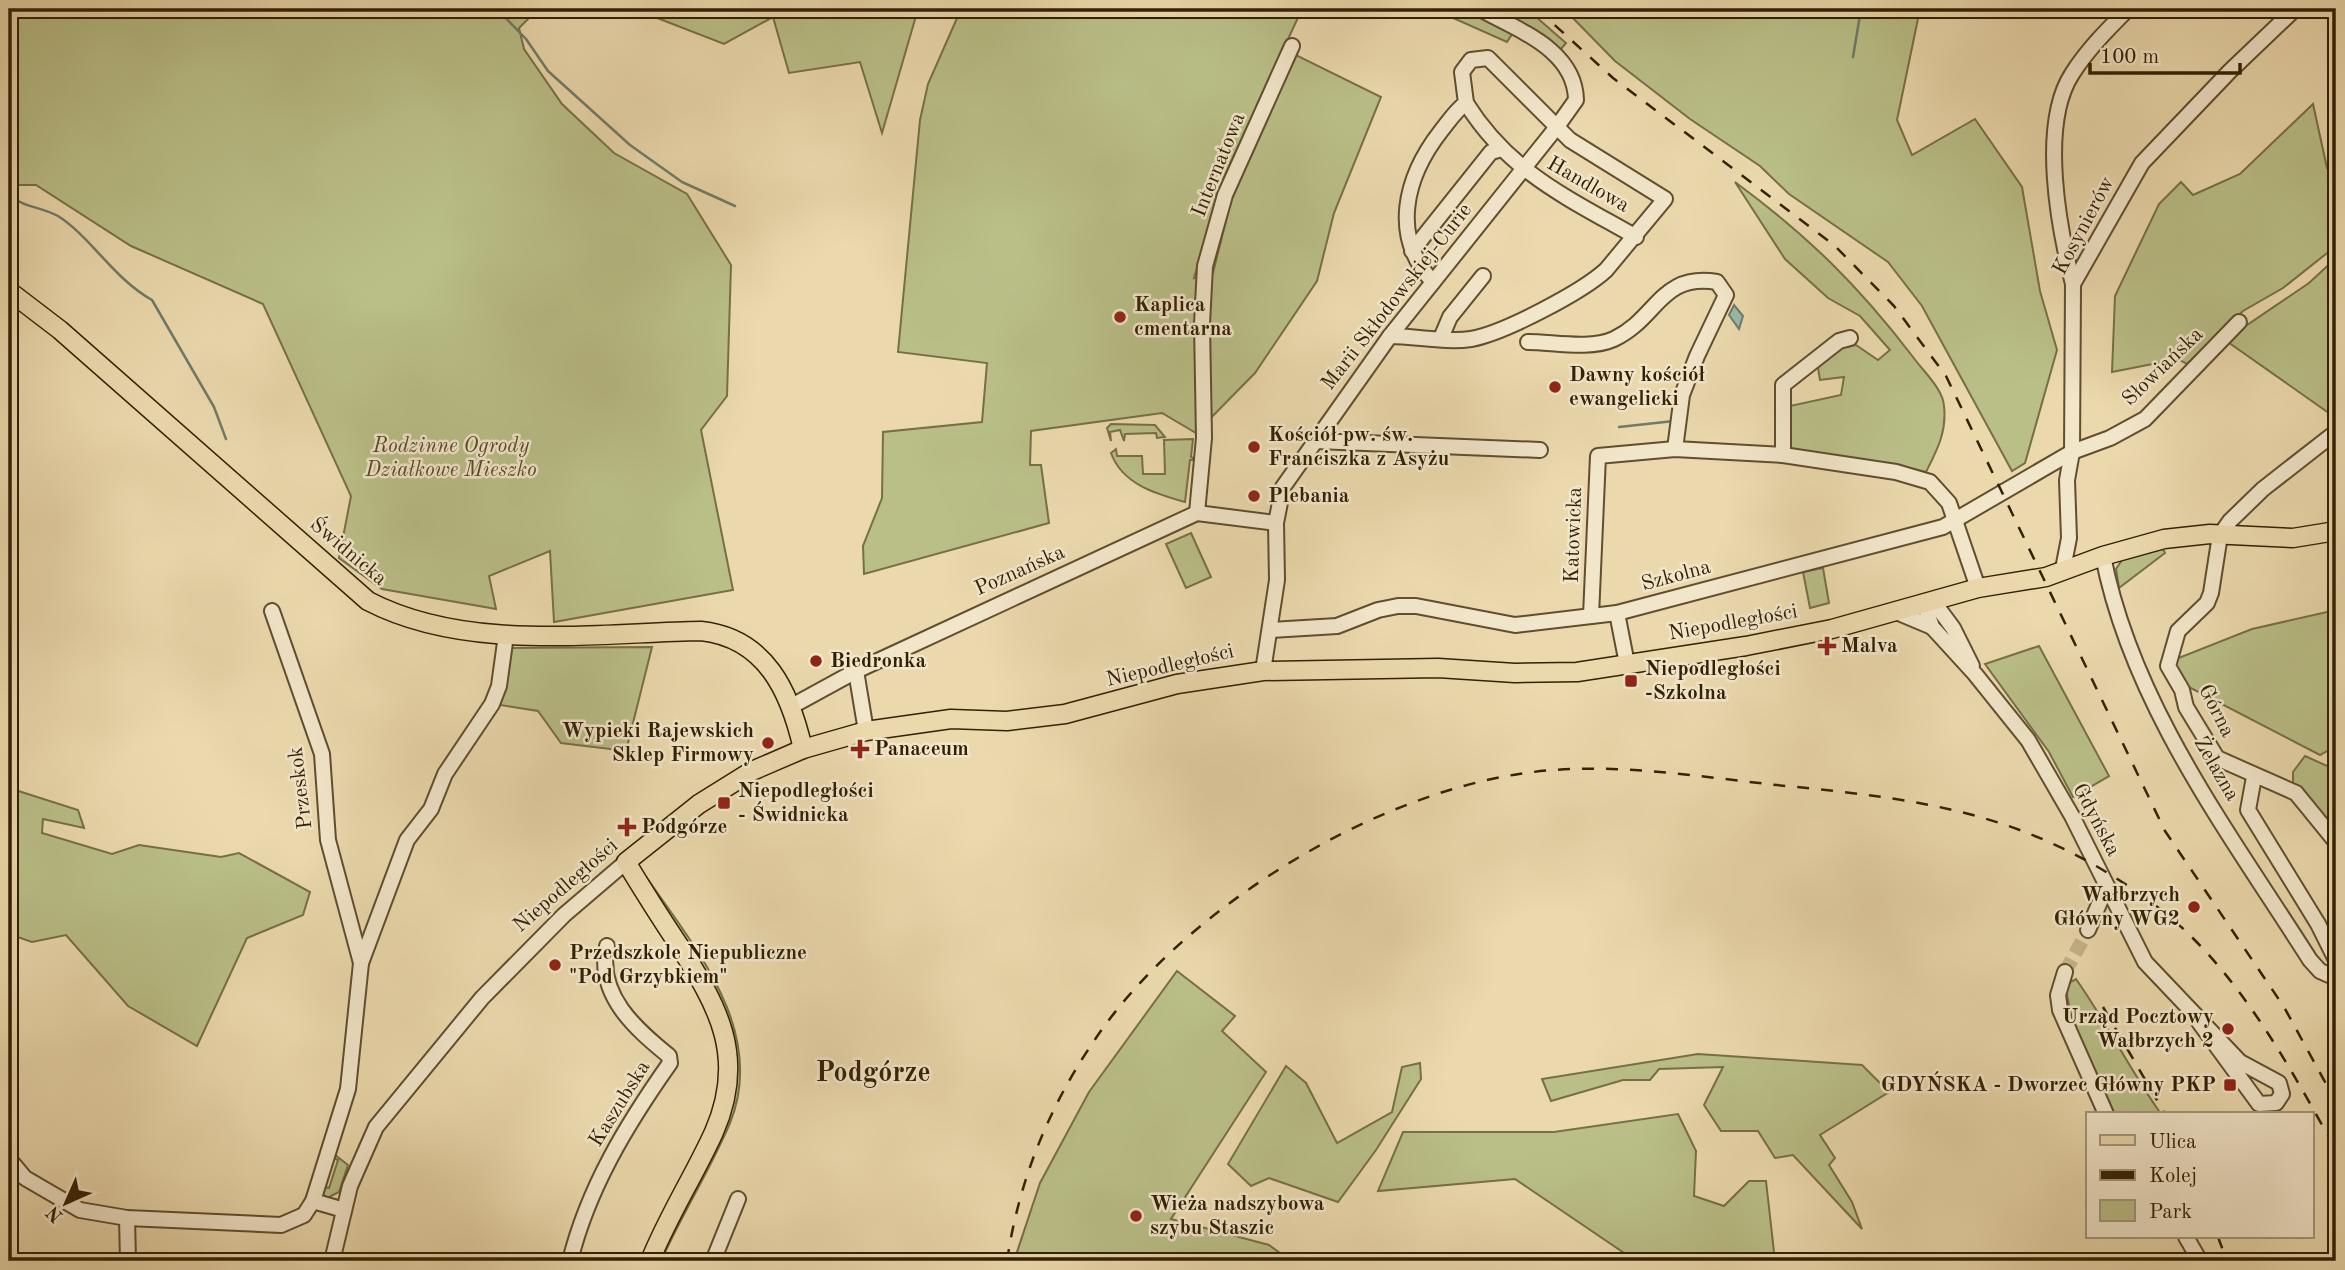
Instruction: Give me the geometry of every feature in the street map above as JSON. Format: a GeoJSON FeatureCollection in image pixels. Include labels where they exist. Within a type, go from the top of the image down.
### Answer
{"type":"FeatureCollection","features":[{"type":"Feature","properties":{"kind":"main road","name":"Świdnicka"},"geometry":{"type":"LineString","coordinates":[[9,291],[68,337],[368,601],[425,625],[474,633],[506,635],[715,632],[754,651],[775,674],[792,706],[803,749]]}},
{"type":"Feature","properties":{"kind":"main road","name":"Niepodległości"},"geometry":{"type":"LineString","coordinates":[[626,862],[723,788],[752,771],[803,749],[866,731],[951,719],[1007,721],[1065,714],[1177,684],[1264,671],[1438,668],[1552,674],[1627,664],[1786,639],[1969,591],[2046,577],[2103,555],[2164,539],[2220,535],[2292,538],[2336,531]]}},
{"type":"Feature","properties":{"kind":"main road"},"geometry":{"type":"LineString","coordinates":[[626,862],[711,997],[726,1035],[729,1065],[728,1090],[714,1131],[650,1261]]}},
{"type":"Feature","properties":{"kind":"street","name":"Marii Skłodowskiej-Curie"},"geometry":{"type":"LineString","coordinates":[[1264,671],[1277,580],[1276,523],[1283,487],[1390,336],[1576,100],[1576,88],[1559,56],[1517,28],[1480,9]]}},
{"type":"Feature","properties":{"kind":"street"},"geometry":{"type":"LineString","coordinates":[[2073,284],[2054,183],[2059,114],[2071,75],[2128,9]]}},
{"type":"Feature","properties":{"kind":"street","name":"Kosynierów"},"geometry":{"type":"LineString","coordinates":[[2063,569],[2069,538],[2067,480],[2072,452],[2073,284],[2142,163],[2230,71],[2295,9]]}},
{"type":"Feature","properties":{"kind":"street","name":"Internatowa"},"geometry":{"type":"LineString","coordinates":[[1197,513],[1204,438],[1202,324],[1205,266],[1225,195],[1292,46]]}},
{"type":"Feature","properties":{"kind":"street"},"geometry":{"type":"LineString","coordinates":[[1390,336],[1472,339],[1558,302],[1595,280],[1636,237],[1665,199],[1593,156],[1556,128],[1504,72],[1483,57],[1464,65],[1462,81],[1466,103],[1431,143],[1411,185],[1405,210],[1407,236],[1412,251],[1421,270],[1433,282]]}},
{"type":"Feature","properties":{"kind":"street","name":"Handlowa"},"geometry":{"type":"LineString","coordinates":[[1466,103],[1490,138],[1541,184],[1636,237]]}},
{"type":"Feature","properties":{"kind":"street"},"geometry":{"type":"LineString","coordinates":[[1412,251],[1492,152],[1502,149]]}},
{"type":"Feature","properties":{"kind":"street"},"geometry":{"type":"LineString","coordinates":[[1441,338],[1450,317],[1483,276]]}},
{"type":"Feature","properties":{"kind":"street"},"geometry":{"type":"LineString","coordinates":[[1528,342],[1598,344],[1612,340],[1630,329],[1678,284],[1690,281],[1717,282],[1727,295],[1697,356],[1682,395],[1675,449],[1783,455],[1896,472],[1930,482],[1950,503],[1957,521],[1969,591],[1953,606],[1952,628]]}},
{"type":"Feature","properties":{"kind":"street","name":"Słowiańska"},"geometry":{"type":"LineString","coordinates":[[2072,452],[2110,438],[2144,419],[2239,322]]}},
{"type":"Feature","properties":{"kind":"street"},"geometry":{"type":"LineString","coordinates":[[1783,455],[1783,384],[1839,341],[1850,338]]}},
{"type":"Feature","properties":{"kind":"street"},"geometry":{"type":"LineString","coordinates":[[2220,535],[2263,489],[2336,432]]}},
{"type":"Feature","properties":{"kind":"street"},"geometry":{"type":"LineString","coordinates":[[1316,441],[1540,450]]}},
{"type":"Feature","properties":{"kind":"street","name":"Katowicka"},"geometry":{"type":"LineString","coordinates":[[1591,616],[1598,456],[1675,449]]}},
{"type":"Feature","properties":{"kind":"street","name":"Szkolna"},"geometry":{"type":"LineString","coordinates":[[1271,630],[1336,626],[1378,610],[1398,606],[1416,606],[1515,625],[1617,613],[1957,521],[2072,452]]}},
{"type":"Feature","properties":{"kind":"street"},"geometry":{"type":"LineString","coordinates":[[1197,513],[1276,523]]}},
{"type":"Feature","properties":{"kind":"street","name":"Poznańska"},"geometry":{"type":"LineString","coordinates":[[792,706],[856,671],[1197,513]]}},
{"type":"Feature","properties":{"kind":"street","name":"Górna"},"geometry":{"type":"LineString","coordinates":[[2220,535],[2211,593],[2207,603],[2178,631],[2168,666],[2208,747],[2217,758],[2254,776]]}},
{"type":"Feature","properties":{"kind":"street","name":"Żelazna"},"geometry":{"type":"LineString","coordinates":[[2103,555],[2115,608],[2156,706],[2218,815],[2309,960],[2320,971],[2336,978]]}},
{"type":"Feature","properties":{"kind":"street","name":"Gdyńska"},"geometry":{"type":"LineString","coordinates":[[1928,602],[1932,627]]}},
{"type":"Feature","properties":{"kind":"street","name":"Gdyńska"},"geometry":{"type":"LineString","coordinates":[[1928,602],[1952,628],[1975,674]]}},
{"type":"Feature","properties":{"kind":"street","name":"Przeskok"},"geometry":{"type":"LineString","coordinates":[[272,611],[322,754],[328,840],[361,963]]}},
{"type":"Feature","properties":{"kind":"street","name":"Gdyńska"},"geometry":{"type":"LineString","coordinates":[[1894,611],[1932,627],[1975,674],[2028,740],[2072,816],[2144,962],[2199,1022],[2241,1062],[2279,1083],[2282,1094],[2276,1103],[2259,1104],[2199,1022]]}},
{"type":"Feature","properties":{"kind":"street"},"geometry":{"type":"LineString","coordinates":[[1617,613],[1627,664]]}},
{"type":"Feature","properties":{"kind":"street","name":"Przeskok"},"geometry":{"type":"LineString","coordinates":[[313,1201],[348,1089],[361,963],[407,840],[430,809],[445,774],[492,704],[499,686],[506,635]]}},
{"type":"Feature","properties":{"kind":"street"},"geometry":{"type":"LineString","coordinates":[[856,671],[866,731]]}},
{"type":"Feature","properties":{"kind":"street"},"geometry":{"type":"LineString","coordinates":[[2254,776],[2248,810],[2318,924],[2336,960]]}},
{"type":"Feature","properties":{"kind":"street","name":"Żelazna"},"geometry":{"type":"LineString","coordinates":[[2254,776],[2296,793],[2336,842]]}},
{"type":"Feature","properties":{"kind":"street","name":"Niepodległości"},"geometry":{"type":"LineString","coordinates":[[332,1261],[362,1152],[389,1111],[489,990],[564,915],[626,862]]}},
{"type":"Feature","properties":{"kind":"street"},"geometry":{"type":"LineString","coordinates":[[2088,930],[2108,889]]}},
{"type":"Feature","properties":{"kind":"street","name":"Kaszubska"},"geometry":{"type":"LineString","coordinates":[[570,1261],[592,1196],[611,1155],[670,1063],[669,1056],[628,1021],[617,1002],[604,959],[607,946]]}},
{"type":"Feature","properties":{"kind":"street"},"geometry":{"type":"LineString","coordinates":[[2065,972],[2058,995],[2060,1010],[2105,1112]]}},
{"type":"Feature","properties":{"kind":"street"},"geometry":{"type":"LineString","coordinates":[[9,1159],[25,1178],[80,1210],[127,1218],[281,1225],[294,1222],[304,1215],[313,1201],[344,1210]]}},
{"type":"Feature","properties":{"kind":"street"},"geometry":{"type":"LineString","coordinates":[[713,1261],[738,1199]]}},
{"type":"Feature","properties":{"kind":"street"},"geometry":{"type":"LineString","coordinates":[[127,1218],[128,1261]]}},
{"type":"Feature","properties":{"kind":"street"},"geometry":{"type":"LineString","coordinates":[[2187,1238],[2200,1261]]}},
{"type":"Feature","properties":{"kind":"green space","name":"Rodzinne Ogrody Działkowe Mieszko"},"geometry":{"type":"Polygon","coordinates":[[[9,9],[538,9],[519,28],[524,49],[562,104],[614,153],[687,194],[731,265],[727,396],[701,430],[733,590],[554,622],[550,551],[489,576],[496,609],[382,589],[339,558],[351,496],[263,304],[131,246],[36,185],[9,185],[9,9]]]}},
{"type":"Feature","properties":{"kind":"green space"},"geometry":{"type":"Polygon","coordinates":[[[634,9],[918,9],[882,133],[860,62],[789,73],[773,17],[724,44],[634,9]]]}},
{"type":"Feature","properties":{"kind":"green space"},"geometry":{"type":"Polygon","coordinates":[[[961,9],[1302,9],[1220,186],[1194,278],[1213,273],[1232,196],[1296,55],[1381,97],[1334,213],[1317,281],[1255,373],[1196,433],[1162,413],[1031,431],[1030,465],[1041,465],[1049,523],[864,574],[863,546],[882,498],[883,432],[982,422],[987,363],[898,352],[920,120],[928,84],[961,9]]]}},
{"type":"Feature","properties":{"kind":"green space"},"geometry":{"type":"Polygon","coordinates":[[[1441,9],[1469,9],[1512,34],[1507,42],[1444,14],[1441,9]]]}},
{"type":"Feature","properties":{"kind":"green space"},"geometry":{"type":"Polygon","coordinates":[[[1499,9],[1527,9],[1566,43],[1561,49],[1499,9]]]}},
{"type":"Feature","properties":{"kind":"green space"},"geometry":{"type":"Polygon","coordinates":[[[1564,9],[1920,9],[1897,120],[1912,155],[1975,119],[2022,187],[2040,291],[2057,350],[2025,463],[2012,471],[1922,306],[1888,262],[1789,194],[1760,166],[1690,119],[1615,61],[1564,9]]]}},
{"type":"Feature","properties":{"kind":"green space"},"geometry":{"type":"Polygon","coordinates":[[[2313,104],[2327,168],[2336,164],[2336,246],[2283,288],[2243,311],[2187,364],[2178,359],[2112,372],[2115,296],[2159,204],[2181,182],[2193,195],[2240,174],[2313,104]]]}},
{"type":"Feature","properties":{"kind":"green space"},"geometry":{"type":"Polygon","coordinates":[[[1735,182],[1809,242],[1852,284],[1936,387],[1943,400],[1943,433],[1926,472],[1878,462],[1790,452],[1786,430],[1790,429],[1790,406],[1841,395],[1844,377],[1820,380],[1817,362],[1838,346],[1842,348],[1856,345],[1878,360],[1890,350],[1860,316],[1828,298],[1785,259],[1735,182]]]}},
{"type":"Feature","properties":{"kind":"green space"},"geometry":{"type":"Polygon","coordinates":[[[2336,258],[2336,418],[2225,340],[2309,283],[2336,258]]]}},
{"type":"Feature","properties":{"kind":"green space"},"geometry":{"type":"Polygon","coordinates":[[[1111,424],[1155,425],[1165,437],[1157,438],[1156,433],[1125,434],[1124,441],[1120,430],[1110,432],[1111,441],[1107,428],[1111,424]]]}},
{"type":"Feature","properties":{"kind":"green space"},"geometry":{"type":"Polygon","coordinates":[[[1193,439],[1191,457],[1197,460],[1190,460],[1185,502],[1141,486],[1123,473],[1111,453],[1116,449],[1117,456],[1142,456],[1143,474],[1165,474],[1164,440],[1193,439]]]}},
{"type":"Feature","properties":{"kind":"green space"},"geometry":{"type":"Polygon","coordinates":[[[1191,533],[1211,577],[1186,588],[1166,544],[1191,533]]]}},
{"type":"Feature","properties":{"kind":"green space"},"geometry":{"type":"Polygon","coordinates":[[[2163,549],[2165,553],[2119,588],[2116,569],[2122,560],[2163,549]]]}},
{"type":"Feature","properties":{"kind":"green space"},"geometry":{"type":"Polygon","coordinates":[[[1823,568],[1829,603],[1810,608],[1803,572],[1823,568]]]}},
{"type":"Feature","properties":{"kind":"green space"},"geometry":{"type":"Polygon","coordinates":[[[2336,610],[2336,746],[2320,755],[2183,684],[2174,664],[2176,659],[2252,629],[2336,610]]]}},
{"type":"Feature","properties":{"kind":"green space"},"geometry":{"type":"Polygon","coordinates":[[[2039,646],[2109,776],[2073,797],[2049,752],[1985,664],[2039,646]]]}},
{"type":"Feature","properties":{"kind":"green space"},"geometry":{"type":"Polygon","coordinates":[[[652,647],[626,751],[561,743],[538,711],[500,705],[509,648],[652,647]]]}},
{"type":"Feature","properties":{"kind":"green space"},"geometry":{"type":"Polygon","coordinates":[[[2305,756],[2336,770],[2336,834],[2293,784],[2293,772],[2305,756]]]}},
{"type":"Feature","properties":{"kind":"green space"},"geometry":{"type":"Polygon","coordinates":[[[9,788],[78,810],[84,828],[43,819],[42,833],[112,854],[139,845],[221,857],[239,853],[310,892],[303,915],[247,938],[197,1046],[128,1006],[66,935],[32,942],[9,934],[9,788]]]}},
{"type":"Feature","properties":{"kind":"green space"},"geometry":{"type":"Polygon","coordinates":[[[647,878],[686,933],[721,993],[733,1024],[740,1056],[739,1089],[730,1123],[661,1261],[657,1261],[735,1057],[644,880],[647,878]]]}},
{"type":"Feature","properties":{"kind":"green space"},"geometry":{"type":"Polygon","coordinates":[[[1177,971],[1235,1016],[1222,1031],[1266,1072],[1171,1219],[1269,1245],[1291,1261],[1014,1261],[1040,1183],[1089,1092],[1177,971]]]}},
{"type":"Feature","properties":{"kind":"green space"},"geometry":{"type":"Polygon","coordinates":[[[2076,979],[2160,1112],[2113,1112],[2072,1020],[2065,985],[2076,979]]]}},
{"type":"Feature","properties":{"kind":"green space"},"geometry":{"type":"Polygon","coordinates":[[[1698,1054],[1862,1065],[1889,1092],[1820,1135],[1835,1158],[1829,1165],[1852,1202],[1862,1229],[1793,1155],[1775,1158],[1758,1131],[1721,1131],[1704,1105],[1723,1067],[1659,1069],[1650,1080],[1623,1080],[1551,1101],[1542,1079],[1698,1054]]]}},
{"type":"Feature","properties":{"kind":"green space"},"geometry":{"type":"Polygon","coordinates":[[[1420,1063],[1421,1079],[1376,1150],[1338,1202],[1269,1178],[1251,1186],[1228,1164],[1286,1066],[1306,1083],[1337,1143],[1392,1112],[1402,1067],[1420,1063]]]}},
{"type":"Feature","properties":{"kind":"green space"},"geometry":{"type":"Polygon","coordinates":[[[1678,1114],[1696,1151],[1694,1196],[1724,1206],[1749,1181],[1766,1181],[1775,1261],[1636,1261],[1515,1179],[1378,1191],[1403,1132],[1554,1132],[1678,1114]]]}},
{"type":"Feature","properties":{"kind":"green space"},"geometry":{"type":"Polygon","coordinates":[[[334,1154],[348,1165],[339,1192],[327,1198],[322,1194],[321,1186],[329,1188],[338,1160],[332,1157],[334,1154]]]}},
{"type":"Feature","properties":{"kind":"water"},"geometry":{"type":"Polygon","coordinates":[[[1734,305],[1743,316],[1739,329],[1729,315],[1734,305]]]}},
{"type":"Feature","properties":{"kind":"waterway"},"geometry":{"type":"LineString","coordinates":[[497,9],[526,39],[548,71],[630,145],[682,182],[735,206]]}},
{"type":"Feature","properties":{"kind":"waterway"},"geometry":{"type":"LineString","coordinates":[[1853,57],[1861,9]]}},
{"type":"Feature","properties":{"kind":"waterway"},"geometry":{"type":"LineString","coordinates":[[9,194],[19,202],[58,216],[81,235],[126,281],[152,300],[214,407],[226,439]]}},
{"type":"Feature","properties":{"kind":"waterway"},"geometry":{"type":"LineString","coordinates":[[1619,427],[1674,421]]}},
{"type":"Feature","properties":{"kind":"tunnel"},"geometry":{"type":"LineString","coordinates":[[2065,972],[2088,930]]}},
{"type":"Feature","properties":{"kind":"railway"},"geometry":{"type":"LineString","coordinates":[[1537,9],[1613,78],[1834,245],[1894,306],[1946,376],[2165,831],[2284,1007],[2336,1102]]}},
{"type":"Feature","properties":{"kind":"railway"},"geometry":{"type":"LineString","coordinates":[[1007,1261],[1012,1231],[1028,1173],[1050,1117],[1064,1090],[1096,1038],[1133,991],[1177,946],[1228,905],[1283,867],[1341,834],[1401,807],[1461,787],[1519,774],[1552,770],[1652,771],[1886,798],[1977,816],[2020,830],[2063,849],[2107,872],[2151,902],[2208,954],[2233,984],[2278,1049],[2336,1150]]}},
{"type":"Feature","properties":{"kind":"railway"},"geometry":{"type":"LineString","coordinates":[[2103,1007],[2164,1112]]}},
{"type":"Feature","properties":{"kind":"railway"},"geometry":{"type":"LineString","coordinates":[[2332,1025],[2336,1033]]}},
{"type":"Feature","properties":{"kind":"railway"},"geometry":{"type":"LineString","coordinates":[[2218,1238],[2227,1261]]}},
{"type":"Feature","properties":{"kind":"place","name":"Kaplica cmentarna"},"geometry":{"type":"Point","coordinates":[1120,317]}},
{"type":"Feature","properties":{"kind":"place","name":"Dawny kościół ewangelicki"},"geometry":{"type":"Point","coordinates":[1555,387]}},
{"type":"Feature","properties":{"kind":"place","name":"Kościół pw. św. Franciszka z Asyżu"},"geometry":{"type":"Point","coordinates":[1254,447]}},
{"type":"Feature","properties":{"kind":"place","name":"Plebania"},"geometry":{"type":"Point","coordinates":[1254,496]}},
{"type":"Feature","properties":{"kind":"place","name":"Malva"},"geometry":{"type":"Point","coordinates":[1827,646]}},
{"type":"Feature","properties":{"kind":"place","name":"Biedronka"},"geometry":{"type":"Point","coordinates":[816,661]}},
{"type":"Feature","properties":{"kind":"place","name":"Niepodległości -Szkolna"},"geometry":{"type":"Point","coordinates":[1631,681]}},
{"type":"Feature","properties":{"kind":"place","name":"Wypieki Rajewskich Sklep Firmowy"},"geometry":{"type":"Point","coordinates":[768,743]}},
{"type":"Feature","properties":{"kind":"place","name":"Panaceum"},"geometry":{"type":"Point","coordinates":[860,749]}},
{"type":"Feature","properties":{"kind":"place","name":"Niepodległości - Świdnicka"},"geometry":{"type":"Point","coordinates":[724,803]}},
{"type":"Feature","properties":{"kind":"place","name":"Podgórze"},"geometry":{"type":"Point","coordinates":[627,827]}},
{"type":"Feature","properties":{"kind":"place","name":"Wałbrzych Główny WG2"},"geometry":{"type":"Point","coordinates":[2194,907]}},
{"type":"Feature","properties":{"kind":"place","name":"Przedszkole Niepubliczne \"Pod Grzybkiem\""},"geometry":{"type":"Point","coordinates":[555,965]}},
{"type":"Feature","properties":{"kind":"place","name":"Urząd Pocztowy Wałbrzych 2"},"geometry":{"type":"Point","coordinates":[2228,1029]}},
{"type":"Feature","properties":{"kind":"place","name":"GDYŃSKA - Dworzec Główny PKP"},"geometry":{"type":"Point","coordinates":[2230,1085]}},
{"type":"Feature","properties":{"kind":"place","name":"Wieża nadszybowa szybu Staszic"},"geometry":{"type":"Point","coordinates":[1136,1216]}},
{"type":"Feature","properties":{"kind":"district","name":"Podgórze"},"geometry":{"type":"Point","coordinates":[873,1074]}}]}
